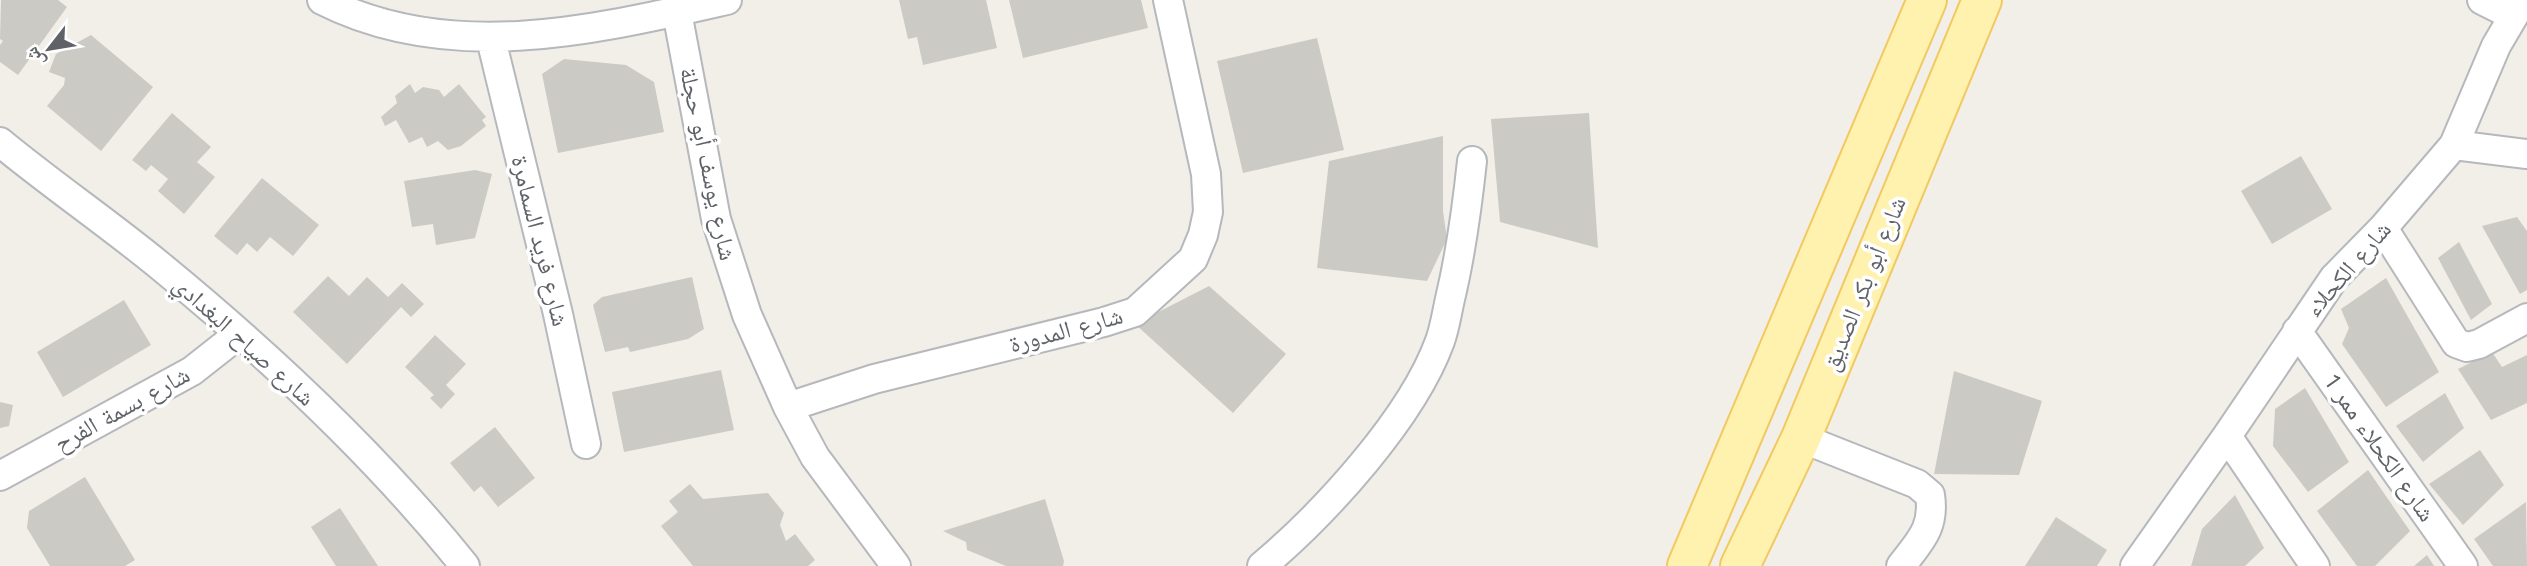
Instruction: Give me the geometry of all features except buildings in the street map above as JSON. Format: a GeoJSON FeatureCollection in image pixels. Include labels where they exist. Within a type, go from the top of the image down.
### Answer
{"type":"FeatureCollection","features":[{"type":"Feature","properties":{"kind":"main road","name":"شارع أبو بكر الصديق"},"geometry":{"type":"LineString","coordinates":[[1687,566],[1927,0]]}},
{"type":"Feature","properties":{"kind":"main road","name":"شارع أبو بكر الصديق"},"geometry":{"type":"LineString","coordinates":[[1740,566],[1801,438],[1982,0]]}},
{"type":"Feature","properties":{"kind":"street"},"geometry":{"type":"LineString","coordinates":[[322,0],[370,18],[424,32],[491,38],[546,34],[677,12],[727,0]]}},
{"type":"Feature","properties":{"kind":"street","name":"شارع المدورة"},"geometry":{"type":"LineString","coordinates":[[788,407],[874,379],[1135,312],[1192,259],[1203,235],[1208,212],[1206,174],[1168,0]]}},
{"type":"Feature","properties":{"kind":"street"},"geometry":{"type":"LineString","coordinates":[[2482,0],[2517,8]]}},
{"type":"Feature","properties":{"kind":"street","name":"شارع الكحلاء"},"geometry":{"type":"LineString","coordinates":[[2135,566],[2334,278],[2383,228],[2454,145],[2496,46],[2517,8]]}},
{"type":"Feature","properties":{"kind":"street","name":"شارع يوسف أبو حجلة"},"geometry":{"type":"LineString","coordinates":[[677,12],[716,219],[763,355],[788,407],[832,482],[895,566]]}},
{"type":"Feature","properties":{"kind":"street","name":"شارع فريد السمامرة"},"geometry":{"type":"LineString","coordinates":[[491,38],[558,314],[586,444]]}},
{"type":"Feature","properties":{"kind":"street","name":"شارع صياح البغدادي"},"geometry":{"type":"LineString","coordinates":[[0,142],[160,265],[239,334],[377,466],[409,499],[465,566]]}},
{"type":"Feature","properties":{"kind":"street"},"geometry":{"type":"LineString","coordinates":[[2454,145],[2527,154]]}},
{"type":"Feature","properties":{"kind":"street"},"geometry":{"type":"LineString","coordinates":[[1262,566],[1307,526],[1357,470],[1421,382],[1440,340],[1451,295],[1467,211],[1472,161]]}},
{"type":"Feature","properties":{"kind":"street"},"geometry":{"type":"LineString","coordinates":[[2383,228],[2456,343],[2467,347],[2479,344],[2527,318]]}},
{"type":"Feature","properties":{"kind":"street","name":"شارع الكحلاء ممر 1"},"geometry":{"type":"LineString","coordinates":[[2297,331],[2463,566]]}},
{"type":"Feature","properties":{"kind":"street","name":"شارع بسمة الفرح"},"geometry":{"type":"LineString","coordinates":[[0,477],[192,371],[239,334]]}},
{"type":"Feature","properties":{"kind":"street"},"geometry":{"type":"LineString","coordinates":[[2227,436],[2315,566]]}},
{"type":"Feature","properties":{"kind":"street"},"geometry":{"type":"LineString","coordinates":[[1801,438],[1917,484],[1930,495],[1932,510],[1928,529],[1902,566]]}}]}
